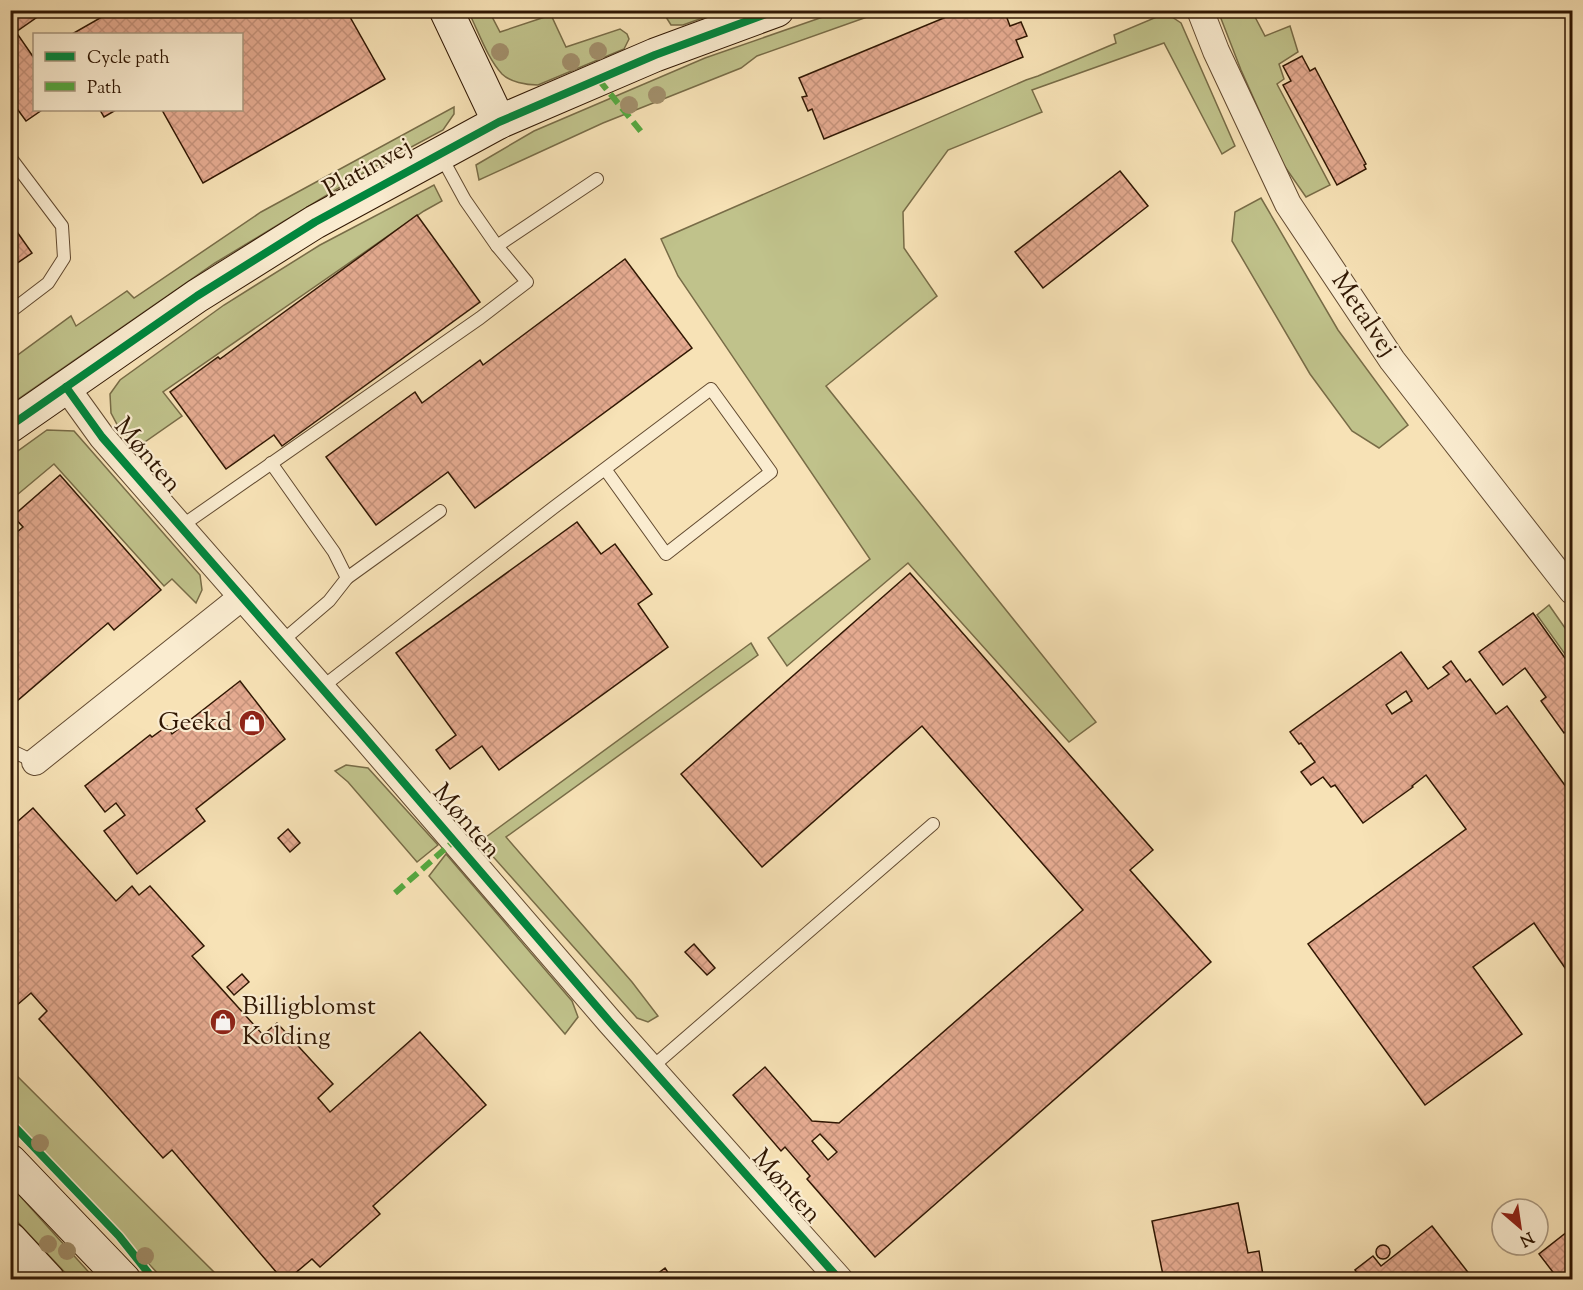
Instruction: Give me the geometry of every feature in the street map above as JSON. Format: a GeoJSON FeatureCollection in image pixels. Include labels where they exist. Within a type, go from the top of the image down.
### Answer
{"type":"FeatureCollection","features":[{"type":"Feature","properties":{"kind":"street"},"geometry":{"type":"LineString","coordinates":[[446,10],[499,122]]}},
{"type":"Feature","properties":{"kind":"street","name":"Platinvej"},"geometry":{"type":"LineString","coordinates":[[10,426],[197,296],[315,222],[499,122],[655,55],[777,10]]}},
{"type":"Feature","properties":{"kind":"street","name":"Metalvej"},"geometry":{"type":"LineString","coordinates":[[1200,10],[1216,51],[1288,204],[1392,360],[1572,591]]}},
{"type":"Feature","properties":{"kind":"street","name":"Mønten"},"geometry":{"type":"LineString","coordinates":[[66,387],[102,437],[651,1068],[840,1280]]}},
{"type":"Feature","properties":{"kind":"street"},"geometry":{"type":"LineString","coordinates":[[35,762],[242,597]]}},
{"type":"Feature","properties":{"kind":"street"},"geometry":{"type":"LineString","coordinates":[[10,1161],[124,1280]]}},
{"type":"Feature","properties":{"kind":"street"},"geometry":{"type":"LineString","coordinates":[[10,1239],[48,1280]]}},
{"type":"Feature","properties":{"kind":"lane"},"geometry":{"type":"LineString","coordinates":[[180,526],[480,318],[527,282],[497,246],[465,200],[440,154]]}},
{"type":"Feature","properties":{"kind":"lane"},"geometry":{"type":"LineString","coordinates":[[10,157],[62,226],[64,258],[48,284],[10,312]]}},
{"type":"Feature","properties":{"kind":"lane"},"geometry":{"type":"LineString","coordinates":[[497,246],[597,179]]}},
{"type":"Feature","properties":{"kind":"lane"},"geometry":{"type":"LineString","coordinates":[[321,688],[605,469],[711,389],[771,472],[666,554],[605,469]]}},
{"type":"Feature","properties":{"kind":"lane"},"geometry":{"type":"LineString","coordinates":[[271,464],[334,552],[348,578]]}},
{"type":"Feature","properties":{"kind":"lane"},"geometry":{"type":"LineString","coordinates":[[281,642],[329,601],[348,578],[440,511]]}},
{"type":"Feature","properties":{"kind":"lane"},"geometry":{"type":"LineString","coordinates":[[10,750],[35,762]]}},
{"type":"Feature","properties":{"kind":"lane"},"geometry":{"type":"LineString","coordinates":[[651,1068],[933,824]]}},
{"type":"Feature","properties":{"kind":"green space"},"geometry":{"type":"Polygon","coordinates":[[[468,11],[489,11],[500,32],[551,15],[566,47],[620,29],[627,34],[629,39],[624,49],[538,85],[523,84],[502,74],[487,52],[468,11]]]}},
{"type":"Feature","properties":{"kind":"green space"},"geometry":{"type":"Polygon","coordinates":[[[672,11],[722,11],[683,25],[671,25],[666,17],[672,11]]]}},
{"type":"Feature","properties":{"kind":"green space"},"geometry":{"type":"Polygon","coordinates":[[[840,11],[884,11],[757,56],[741,68],[603,123],[479,180],[476,165],[534,131],[705,58],[840,11]]]}},
{"type":"Feature","properties":{"kind":"green space"},"geometry":{"type":"Polygon","coordinates":[[[1222,11],[1267,11],[1254,15],[1265,36],[1290,26],[1298,52],[1279,64],[1284,79],[1277,84],[1330,185],[1306,197],[1283,164],[1241,70],[1220,16],[1222,11]]]}},
{"type":"Feature","properties":{"kind":"green space"},"geometry":{"type":"Polygon","coordinates":[[[1166,13],[1181,23],[1235,146],[1222,154],[1164,43],[1032,90],[1042,112],[948,150],[903,212],[904,248],[937,296],[826,386],[1096,722],[1069,742],[908,563],[787,666],[768,638],[870,559],[678,276],[661,239],[1116,43],[1114,35],[1166,13]]]}},
{"type":"Feature","properties":{"kind":"green space"},"geometry":{"type":"Polygon","coordinates":[[[454,107],[454,114],[443,130],[365,172],[215,263],[11,404],[11,360],[71,316],[76,326],[127,291],[134,298],[261,212],[454,107]]]}},
{"type":"Feature","properties":{"kind":"green space"},"geometry":{"type":"Polygon","coordinates":[[[434,185],[442,201],[424,211],[163,392],[182,416],[139,446],[119,428],[111,413],[110,394],[120,380],[224,305],[320,245],[434,185]]]}},
{"type":"Feature","properties":{"kind":"green space"},"geometry":{"type":"Polygon","coordinates":[[[1261,198],[1338,330],[1408,425],[1379,448],[1352,431],[1310,374],[1232,241],[1235,212],[1261,198]]]}},
{"type":"Feature","properties":{"kind":"green space"},"geometry":{"type":"Polygon","coordinates":[[[47,430],[74,431],[200,575],[202,590],[196,603],[172,579],[164,586],[54,464],[11,500],[11,456],[47,430]]]}},
{"type":"Feature","properties":{"kind":"green space"},"geometry":{"type":"Polygon","coordinates":[[[1549,605],[1572,638],[1572,664],[1537,615],[1549,605]]]}},
{"type":"Feature","properties":{"kind":"green space"},"geometry":{"type":"Polygon","coordinates":[[[751,643],[758,655],[506,837],[632,982],[658,1016],[648,1022],[637,1018],[488,851],[486,837],[751,643]]]}},
{"type":"Feature","properties":{"kind":"green space"},"geometry":{"type":"Polygon","coordinates":[[[346,765],[368,768],[438,845],[417,862],[348,782],[335,771],[346,765]]]}},
{"type":"Feature","properties":{"kind":"green space"},"geometry":{"type":"Polygon","coordinates":[[[446,854],[572,1001],[578,1017],[565,1034],[429,876],[446,854]]]}},
{"type":"Feature","properties":{"kind":"green space"},"geometry":{"type":"Polygon","coordinates":[[[11,1070],[221,1279],[163,1279],[11,1117],[11,1070]]]}},
{"type":"Feature","properties":{"kind":"green space"},"geometry":{"type":"Polygon","coordinates":[[[11,1186],[95,1279],[71,1279],[11,1215],[11,1186]]]}},
{"type":"Feature","properties":{"kind":"building"},"geometry":{"type":"Polygon","coordinates":[[[10,10],[41,10],[43,13],[16,32],[33,57],[33,111],[41,111],[26,121],[10,99],[10,10]]]}},
{"type":"Feature","properties":{"kind":"building"},"geometry":{"type":"Polygon","coordinates":[[[114,10],[346,10],[385,79],[203,183],[163,111],[243,111],[243,33],[74,33],[114,10]]]}},
{"type":"Feature","properties":{"kind":"building"},"geometry":{"type":"Polygon","coordinates":[[[963,10],[1004,10],[1010,26],[1021,22],[1027,36],[1016,40],[1023,57],[824,139],[812,109],[808,111],[802,97],[807,96],[799,78],[963,10]]]}},
{"type":"Feature","properties":{"kind":"building"},"geometry":{"type":"Polygon","coordinates":[[[1302,56],[1310,71],[1315,68],[1366,164],[1364,165],[1366,169],[1337,185],[1283,85],[1291,81],[1283,66],[1302,56]]]}},
{"type":"Feature","properties":{"kind":"building"},"geometry":{"type":"Polygon","coordinates":[[[101,111],[114,111],[104,117],[101,111]]]}},
{"type":"Feature","properties":{"kind":"building"},"geometry":{"type":"Polygon","coordinates":[[[1120,171],[1148,206],[1043,288],[1015,252],[1120,171]]]}},
{"type":"Feature","properties":{"kind":"building"},"geometry":{"type":"Polygon","coordinates":[[[417,215],[480,302],[282,446],[274,435],[226,469],[170,392],[218,357],[220,359],[417,215]]]}},
{"type":"Feature","properties":{"kind":"building"},"geometry":{"type":"Polygon","coordinates":[[[10,222],[32,253],[10,268],[10,222]]]}},
{"type":"Feature","properties":{"kind":"building"},"geometry":{"type":"Polygon","coordinates":[[[625,259],[692,348],[475,508],[448,472],[376,525],[326,457],[415,392],[422,403],[480,360],[483,365],[625,259]]]}},
{"type":"Feature","properties":{"kind":"building"},"geometry":{"type":"Polygon","coordinates":[[[60,475],[161,590],[114,630],[108,623],[10,707],[10,538],[23,527],[13,516],[60,475]]]}},
{"type":"Feature","properties":{"kind":"building"},"geometry":{"type":"Polygon","coordinates":[[[577,522],[601,554],[615,544],[652,594],[638,604],[668,647],[499,770],[482,746],[450,769],[436,750],[456,735],[396,653],[577,522]]]}},
{"type":"Feature","properties":{"kind":"building"},"geometry":{"type":"Polygon","coordinates":[[[910,573],[1153,850],[1130,870],[1211,962],[875,1257],[807,1179],[810,1176],[785,1147],[781,1151],[733,1095],[765,1067],[812,1121],[839,1123],[1083,910],[922,726],[762,867],[681,774],[910,573]],[[820,1134],[812,1141],[828,1160],[837,1152],[820,1134]]]}},
{"type":"Feature","properties":{"kind":"building"},"geometry":{"type":"Polygon","coordinates":[[[1533,613],[1572,668],[1572,727],[1564,733],[1541,701],[1546,697],[1525,668],[1503,685],[1479,652],[1533,613]]]}},
{"type":"Feature","properties":{"kind":"building"},"geometry":{"type":"Polygon","coordinates":[[[1401,652],[1428,689],[1449,674],[1443,667],[1451,661],[1466,682],[1470,679],[1496,714],[1507,706],[1572,795],[1572,978],[1534,923],[1473,967],[1522,1034],[1425,1105],[1308,944],[1466,829],[1426,775],[1363,823],[1335,785],[1331,787],[1323,777],[1311,785],[1301,772],[1315,762],[1290,732],[1401,652]],[[1406,691],[1386,705],[1392,714],[1412,701],[1406,691]]]}},
{"type":"Feature","properties":{"kind":"building"},"geometry":{"type":"Polygon","coordinates":[[[240,681],[285,739],[196,809],[205,821],[137,874],[104,831],[125,815],[116,803],[105,812],[85,786],[150,735],[152,737],[167,726],[172,734],[240,681]]]}},
{"type":"Feature","properties":{"kind":"building"},"geometry":{"type":"Polygon","coordinates":[[[33,808],[116,901],[132,886],[139,895],[150,886],[204,946],[192,956],[263,1035],[277,1023],[333,1084],[318,1098],[330,1112],[420,1032],[486,1105],[373,1206],[380,1214],[320,1267],[312,1259],[287,1280],[283,1280],[172,1150],[163,1158],[39,1019],[47,1011],[31,993],[10,1011],[10,828],[33,808]]]}},
{"type":"Feature","properties":{"kind":"building"},"geometry":{"type":"Polygon","coordinates":[[[288,829],[300,843],[290,852],[278,838],[288,829]]]}},
{"type":"Feature","properties":{"kind":"building"},"geometry":{"type":"Polygon","coordinates":[[[694,944],[715,968],[707,975],[685,952],[694,944]]]}},
{"type":"Feature","properties":{"kind":"building"},"geometry":{"type":"Polygon","coordinates":[[[242,974],[249,982],[234,995],[227,987],[242,974]]]}},
{"type":"Feature","properties":{"kind":"building"},"geometry":{"type":"Polygon","coordinates":[[[1238,1203],[1248,1253],[1259,1251],[1263,1275],[1273,1273],[1274,1280],[1164,1280],[1152,1221],[1238,1203]]]}},
{"type":"Feature","properties":{"kind":"building"},"geometry":{"type":"Polygon","coordinates":[[[1432,1226],[1474,1280],[1363,1280],[1355,1270],[1373,1256],[1381,1266],[1432,1226]]]}},
{"type":"Feature","properties":{"kind":"building"},"geometry":{"type":"Polygon","coordinates":[[[1572,1228],[1572,1280],[1559,1280],[1541,1257],[1550,1257],[1550,1245],[1572,1228]]]}},
{"type":"Feature","properties":{"kind":"building"},"geometry":{"type":"Polygon","coordinates":[[[1380,1245],[1386,1245],[1390,1252],[1386,1259],[1380,1259],[1376,1255],[1376,1249],[1380,1245]]]}},
{"type":"Feature","properties":{"kind":"building"},"geometry":{"type":"Polygon","coordinates":[[[665,1268],[673,1280],[649,1280],[665,1268]]]}},
{"type":"Feature","properties":{"kind":"marked path"},"geometry":{"type":"LineString","coordinates":[[599,80],[643,134]]}},
{"type":"Feature","properties":{"kind":"marked path"},"geometry":{"type":"LineString","coordinates":[[395,893],[454,841]]}},
{"type":"Feature","properties":{"kind":"cycle path"},"geometry":{"type":"LineString","coordinates":[[10,426],[197,296],[315,222],[499,122],[655,55],[777,10]]}},
{"type":"Feature","properties":{"kind":"cycle path"},"geometry":{"type":"LineString","coordinates":[[66,387],[102,437],[610,1022],[840,1280]]}},
{"type":"Feature","properties":{"kind":"cycle path"},"geometry":{"type":"LineString","coordinates":[[10,1122],[119,1236],[154,1280]]}},
{"type":"Feature","properties":{"kind":"place","name":"Geekd"},"geometry":{"type":"Point","coordinates":[252,723]}},
{"type":"Feature","properties":{"kind":"place","name":"Billigblomst Kolding"},"geometry":{"type":"Point","coordinates":[223,1022]}}]}
